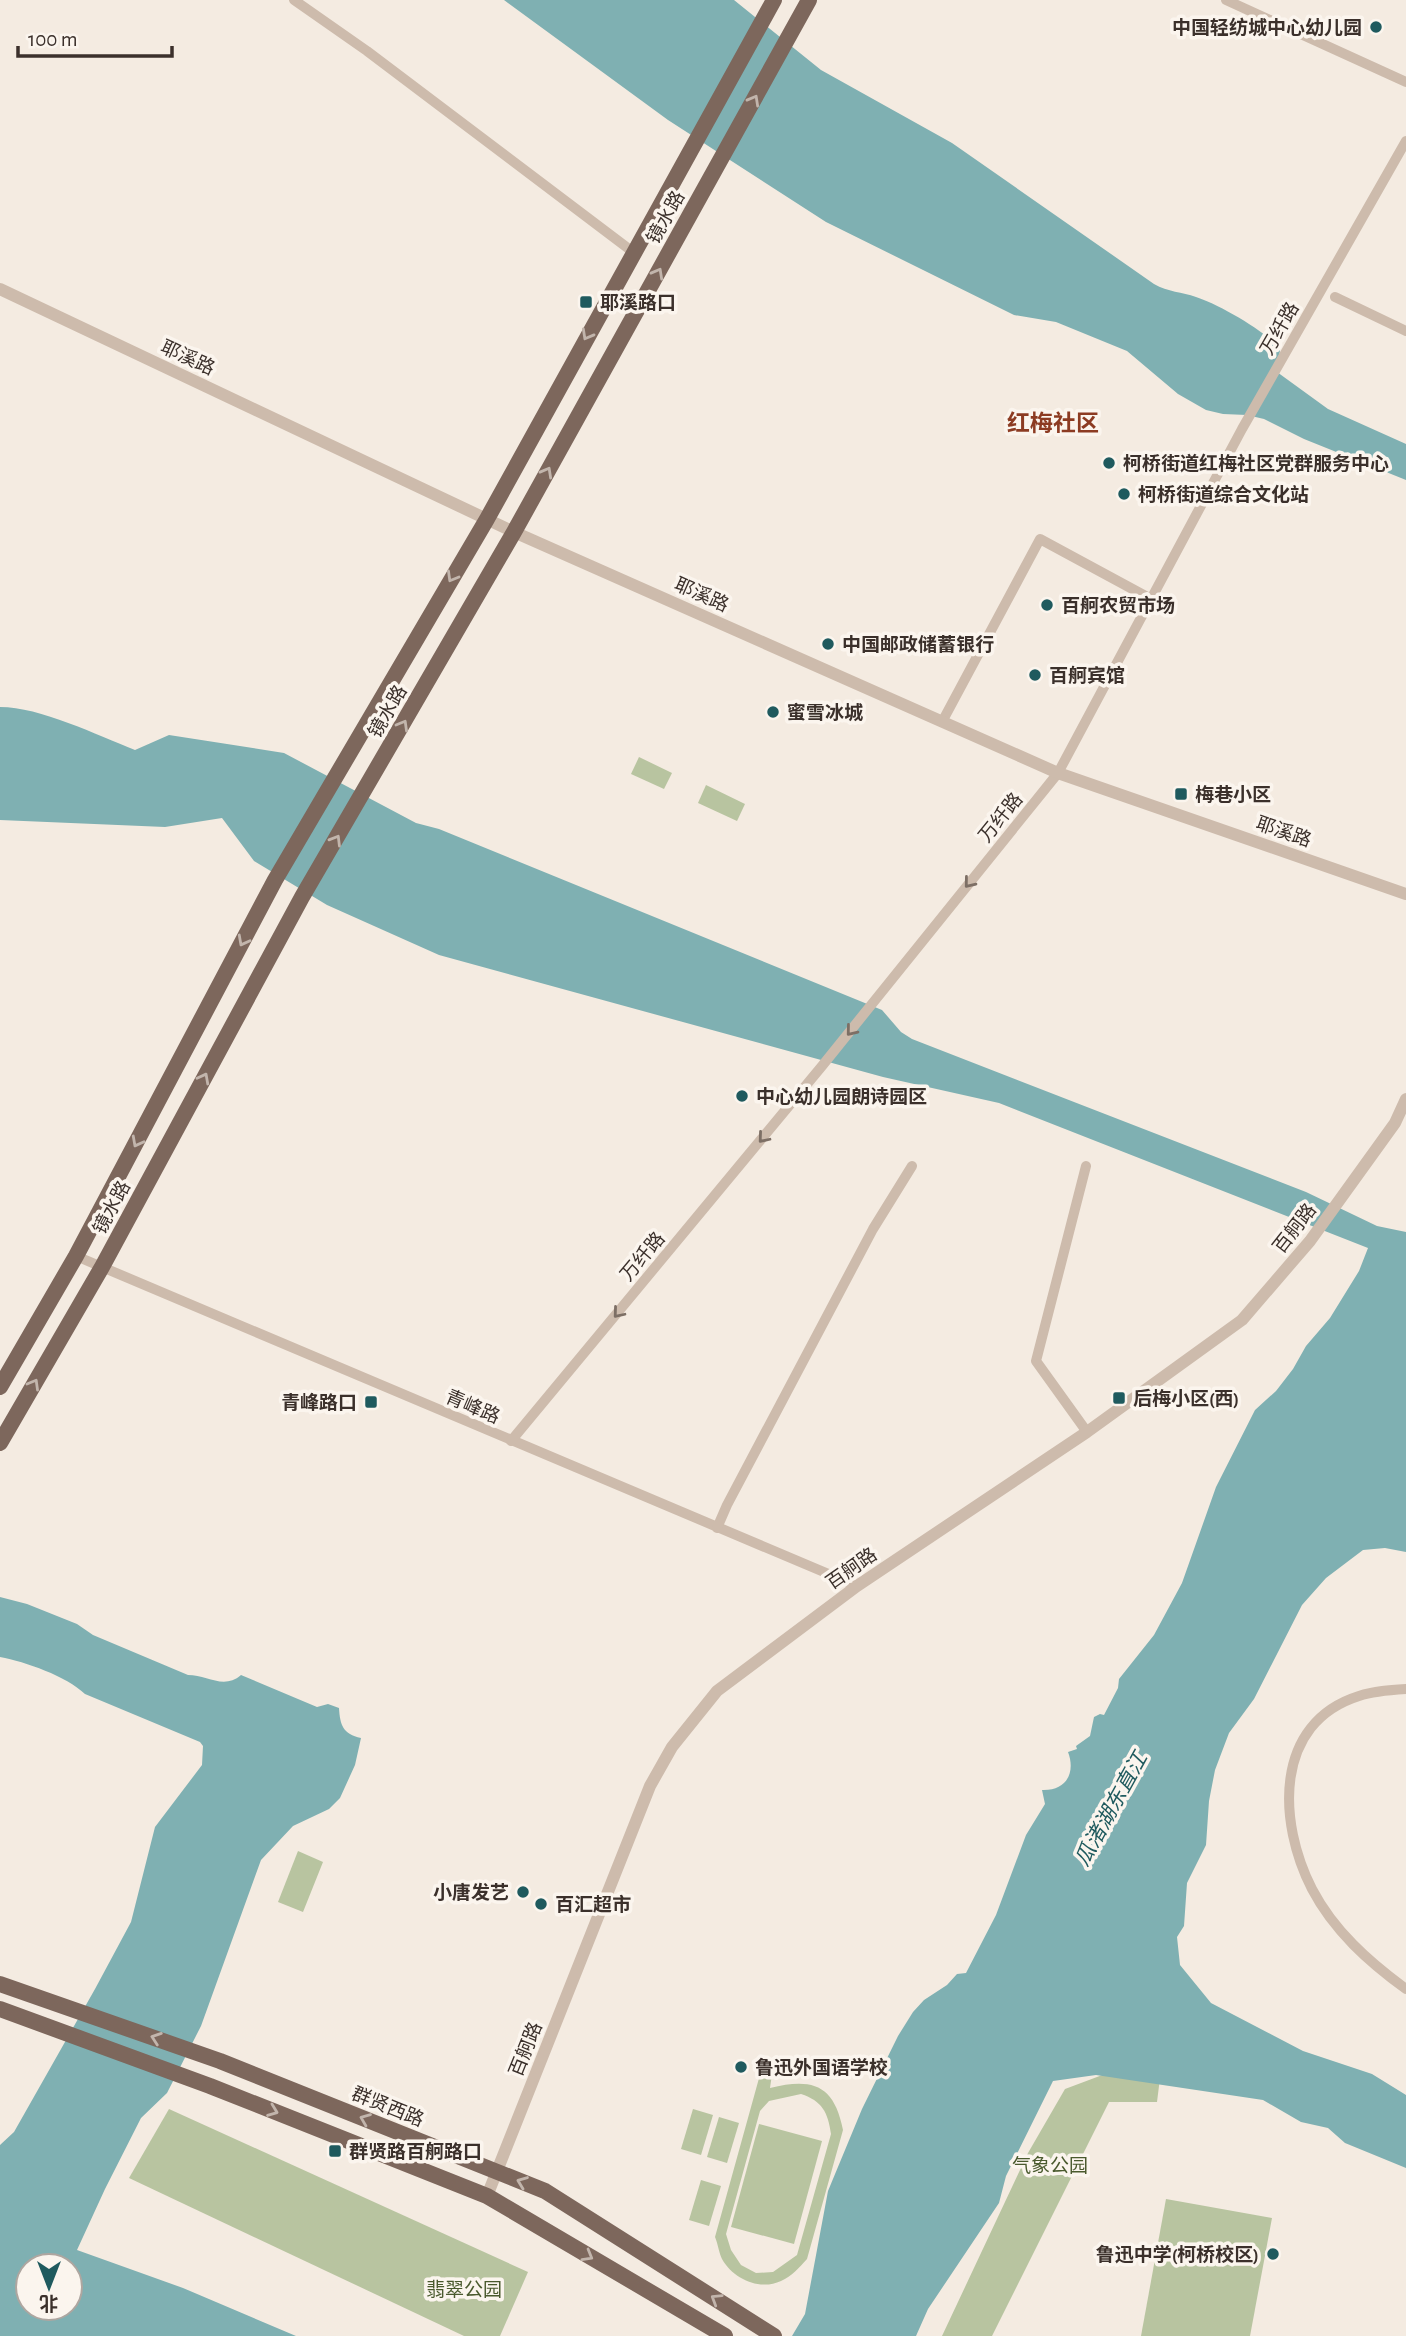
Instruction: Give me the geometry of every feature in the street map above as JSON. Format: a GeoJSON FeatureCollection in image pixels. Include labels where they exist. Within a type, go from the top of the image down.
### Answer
{"type":"FeatureCollection","features":[{"type":"Feature","properties":{"kind":"main road","name":"镜水路"},"geometry":{"type":"LineString","coordinates":[[0,1387],[76,1256],[275,880],[487,519],[774,0]]}},
{"type":"Feature","properties":{"kind":"main road","name":"镜水路"},"geometry":{"type":"LineString","coordinates":[[0,1443],[102,1267],[302,897],[514,532],[809,0]]}},
{"type":"Feature","properties":{"kind":"main road","name":"群贤西路"},"geometry":{"type":"LineString","coordinates":[[0,1984],[220,2061],[545,2190],[774,2336]]}},
{"type":"Feature","properties":{"kind":"main road"},"geometry":{"type":"LineString","coordinates":[[0,2009],[209,2086],[487,2196],[724,2336]]}},
{"type":"Feature","properties":{"kind":"street"},"geometry":{"type":"LineString","coordinates":[[294,0],[367,51],[633,252]]}},
{"type":"Feature","properties":{"kind":"street"},"geometry":{"type":"LineString","coordinates":[[1226,0],[1406,82]]}},
{"type":"Feature","properties":{"kind":"street","name":"万纤路"},"geometry":{"type":"LineString","coordinates":[[511,1441],[822,1066],[1058,773],[1242,429],[1406,141]]}},
{"type":"Feature","properties":{"kind":"street","name":"耶溪路"},"geometry":{"type":"LineString","coordinates":[[0,289],[514,532],[1058,773],[1406,894]]}},
{"type":"Feature","properties":{"kind":"street"},"geometry":{"type":"LineString","coordinates":[[1335,297],[1406,331]]}},
{"type":"Feature","properties":{"kind":"street"},"geometry":{"type":"LineString","coordinates":[[942,722],[1040,539],[1151,599]]}},
{"type":"Feature","properties":{"kind":"street","name":"百舸路"},"geometry":{"type":"LineString","coordinates":[[487,2196],[650,1786],[672,1747],[717,1691],[857,1586],[1087,1432],[1242,1320],[1310,1241],[1395,1123],[1406,1099]]}},
{"type":"Feature","properties":{"kind":"street"},"geometry":{"type":"LineString","coordinates":[[717,1528],[867,1240],[912,1166]]}},
{"type":"Feature","properties":{"kind":"street"},"geometry":{"type":"LineString","coordinates":[[1086,1166],[1036,1360],[1087,1432]]}},
{"type":"Feature","properties":{"kind":"street","name":"青峰路"},"geometry":{"type":"LineString","coordinates":[[76,1256],[857,1586]]}},
{"type":"Feature","properties":{"kind":"street"},"geometry":{"type":"LineString","coordinates":[[1406,1689],[1364,1694],[1332,1709],[1313,1724],[1297,1749],[1289,1780],[1289,1820],[1299,1858],[1312,1890],[1344,1936],[1376,1967],[1406,1989]]}},
{"type":"Feature","properties":{"kind":"green space"},"geometry":{"type":"Polygon","coordinates":[[[639,757],[672,773],[664,789],[631,774],[639,757]]]}},
{"type":"Feature","properties":{"kind":"green space"},"geometry":{"type":"Polygon","coordinates":[[[706,785],[745,804],[737,821],[698,803],[706,785]]]}},
{"type":"Feature","properties":{"kind":"green space"},"geometry":{"type":"Polygon","coordinates":[[[298,1851],[323,1862],[303,1912],[278,1902],[298,1851]]]}},
{"type":"Feature","properties":{"kind":"green space"},"geometry":{"type":"Polygon","coordinates":[[[761,2071],[772,2074],[770,2088],[798,2084],[819,2088],[834,2103],[843,2130],[807,2259],[781,2281],[756,2284],[740,2277],[727,2266],[721,2257],[715,2237],[761,2071]],[[801,2094],[769,2101],[760,2111],[726,2234],[731,2250],[741,2265],[756,2273],[773,2272],[797,2255],[831,2134],[823,2108],[801,2094]]]}},
{"type":"Feature","properties":{"kind":"green space","name":"气象公园"},"geometry":{"type":"Polygon","coordinates":[[[1105,2074],[1160,2078],[1157,2102],[1109,2102],[992,2336],[942,2336],[1028,2153],[1065,2089],[1105,2074]]]}},
{"type":"Feature","properties":{"kind":"green space","name":"翡翠公园"},"geometry":{"type":"Polygon","coordinates":[[[169,2109],[528,2272],[500,2336],[464,2336],[129,2178],[169,2109]]]}},
{"type":"Feature","properties":{"kind":"green space"},"geometry":{"type":"Polygon","coordinates":[[[693,2109],[713,2115],[701,2155],[681,2149],[693,2109]]]}},
{"type":"Feature","properties":{"kind":"green space"},"geometry":{"type":"Polygon","coordinates":[[[719,2117],[739,2123],[727,2163],[707,2157],[719,2117]]]}},
{"type":"Feature","properties":{"kind":"green space"},"geometry":{"type":"Polygon","coordinates":[[[759,2124],[822,2141],[794,2244],[731,2227],[759,2124]]]}},
{"type":"Feature","properties":{"kind":"green space"},"geometry":{"type":"Polygon","coordinates":[[[701,2180],[721,2186],[709,2226],[689,2220],[701,2180]]]}},
{"type":"Feature","properties":{"kind":"green space"},"geometry":{"type":"Polygon","coordinates":[[[1166,2199],[1272,2218],[1250,2336],[1141,2336],[1166,2199]]]}},
{"type":"Feature","properties":{"kind":"water"},"geometry":{"type":"Polygon","coordinates":[[[504,0],[734,0],[821,70],[952,143],[1154,284],[1205,300],[1254,327],[1280,350],[1277,372],[1328,409],[1406,444],[1406,480],[1304,439],[1264,419],[1206,410],[1178,394],[1127,351],[1056,322],[1014,315],[826,222],[668,120],[504,0]]]}},
{"type":"Feature","properties":{"kind":"water","name":"瓜渚湖东直江"},"geometry":{"type":"Polygon","coordinates":[[[0,707],[16,708],[50,717],[135,750],[169,735],[284,753],[416,823],[439,829],[882,1010],[901,1032],[912,1039],[1306,1192],[1377,1226],[1406,1232],[1406,1552],[1385,1548],[1363,1550],[1326,1578],[1302,1605],[1254,1699],[1229,1733],[1215,1770],[1209,1801],[1206,1845],[1187,1883],[1184,1926],[1177,1937],[1180,1965],[1211,2003],[1303,2051],[1372,2074],[1406,2095],[1406,2168],[1345,2143],[1328,2128],[1301,2122],[1263,2100],[1096,2075],[1053,2081],[1006,2176],[999,2203],[928,2309],[916,2336],[792,2336],[805,2314],[828,2191],[862,2109],[898,2036],[924,2000],[947,1985],[957,1974],[966,1973],[996,1915],[1026,1835],[1045,1804],[1042,1790],[1057,1787],[1067,1779],[1071,1767],[1068,1752],[1077,1749],[1076,1746],[1090,1736],[1094,1717],[1104,1715],[1118,1688],[1119,1679],[1154,1635],[1182,1583],[1216,1487],[1255,1410],[1276,1391],[1306,1346],[1330,1318],[1359,1271],[1368,1248],[999,1103],[883,1077],[439,955],[327,905],[254,861],[222,818],[165,827],[0,820],[0,707]]]}},
{"type":"Feature","properties":{"kind":"water"},"geometry":{"type":"Polygon","coordinates":[[[0,1597],[27,1604],[77,1624],[93,1635],[188,1675],[222,1682],[241,1675],[317,1707],[328,1704],[339,1708],[340,1719],[346,1731],[361,1738],[355,1765],[340,1798],[329,1809],[293,1826],[261,1860],[201,2026],[167,2093],[141,2118],[77,2250],[83,2252],[14,2252],[14,2322],[84,2322],[84,2253],[183,2288],[296,2336],[0,2336],[0,2145],[14,2132],[131,1922],[155,1827],[202,1765],[203,1746],[200,1742],[85,1694],[67,1681],[22,1662],[0,1657],[0,1597]]]}},
{"type":"Feature","properties":{"kind":"place","name":"中国轻纺城中心幼儿园"},"geometry":{"type":"Point","coordinates":[1376,27]}},
{"type":"Feature","properties":{"kind":"place","name":"耶溪路口"},"geometry":{"type":"Point","coordinates":[586,302]}},
{"type":"Feature","properties":{"kind":"place","name":"柯桥街道红梅社区党群服务中心"},"geometry":{"type":"Point","coordinates":[1109,463]}},
{"type":"Feature","properties":{"kind":"place","name":"柯桥街道综合文化站"},"geometry":{"type":"Point","coordinates":[1124,494]}},
{"type":"Feature","properties":{"kind":"place","name":"百舸农贸市场"},"geometry":{"type":"Point","coordinates":[1047,605]}},
{"type":"Feature","properties":{"kind":"place","name":"中国邮政储蓄银行"},"geometry":{"type":"Point","coordinates":[828,644]}},
{"type":"Feature","properties":{"kind":"place","name":"百舸宾馆"},"geometry":{"type":"Point","coordinates":[1035,675]}},
{"type":"Feature","properties":{"kind":"place","name":"蜜雪冰城"},"geometry":{"type":"Point","coordinates":[773,712]}},
{"type":"Feature","properties":{"kind":"place","name":"梅巷小区"},"geometry":{"type":"Point","coordinates":[1181,794]}},
{"type":"Feature","properties":{"kind":"place","name":"中心幼儿园朗诗园区"},"geometry":{"type":"Point","coordinates":[742,1096]}},
{"type":"Feature","properties":{"kind":"place","name":"后梅小区(西)"},"geometry":{"type":"Point","coordinates":[1119,1398]}},
{"type":"Feature","properties":{"kind":"place","name":"青峰路口"},"geometry":{"type":"Point","coordinates":[371,1402]}},
{"type":"Feature","properties":{"kind":"place","name":"小唐发艺"},"geometry":{"type":"Point","coordinates":[523,1892]}},
{"type":"Feature","properties":{"kind":"place","name":"百汇超市"},"geometry":{"type":"Point","coordinates":[541,1904]}},
{"type":"Feature","properties":{"kind":"place","name":"鲁迅外国语学校"},"geometry":{"type":"Point","coordinates":[741,2067]}},
{"type":"Feature","properties":{"kind":"place","name":"群贤路百舸路口"},"geometry":{"type":"Point","coordinates":[335,2151]}},
{"type":"Feature","properties":{"kind":"place","name":"鲁迅中学(柯桥校区)"},"geometry":{"type":"Point","coordinates":[1273,2254]}},
{"type":"Feature","properties":{"kind":"district","name":"红梅社区"},"geometry":{"type":"Point","coordinates":[1053,423]}}]}
